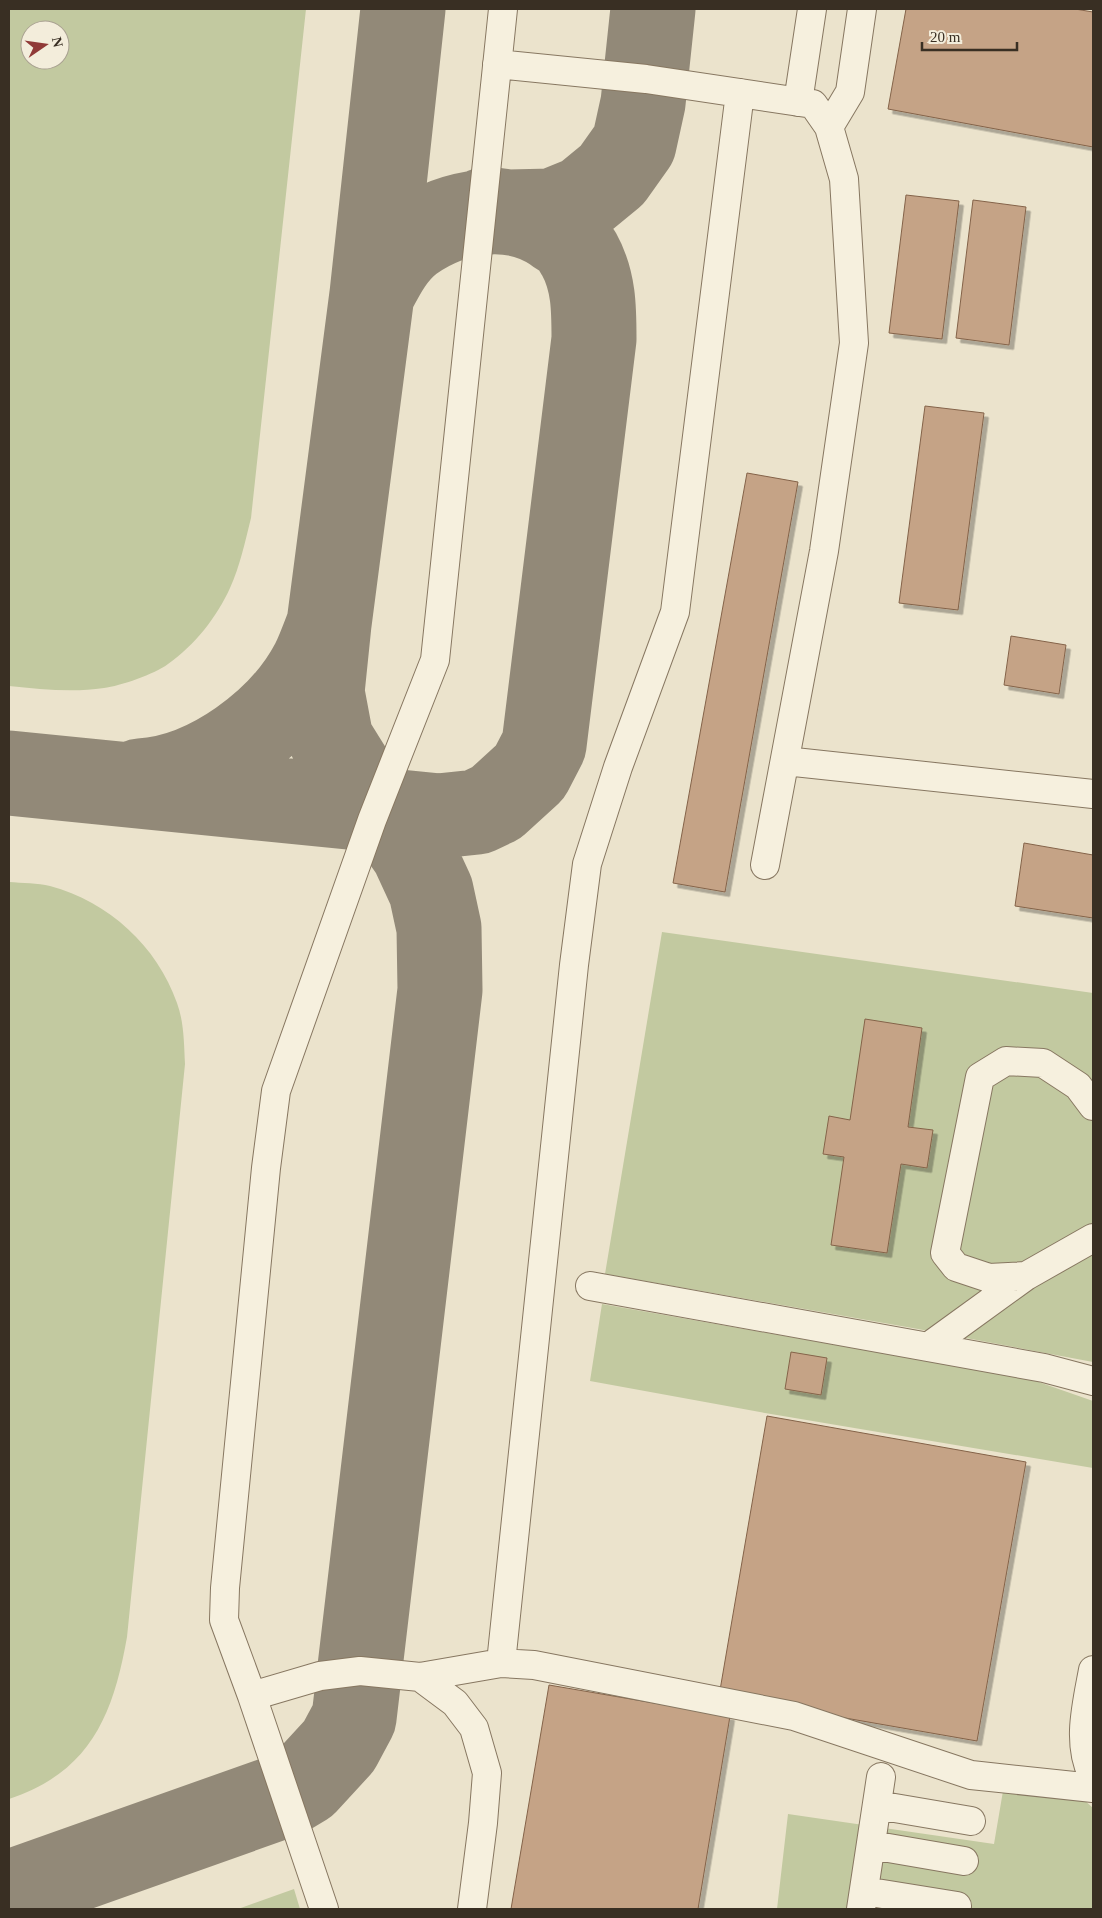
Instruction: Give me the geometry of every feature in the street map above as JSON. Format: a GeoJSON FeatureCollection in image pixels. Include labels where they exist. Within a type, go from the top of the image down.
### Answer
{"type":"FeatureCollection","features":[{"type":"Feature","properties":{"kind":"lane"},"geometry":{"type":"LineString","coordinates":[[324,1909],[252,1696],[224,1620],[225,1588],[266,1168],[276,1091],[372,820],[435,660],[504,9]]}},
{"type":"Feature","properties":{"kind":"lane"},"geometry":{"type":"LineString","coordinates":[[798,102],[812,9]]}},
{"type":"Feature","properties":{"kind":"lane"},"geometry":{"type":"LineString","coordinates":[[829,127],[850,92],[862,9]]}},
{"type":"Feature","properties":{"kind":"lane"},"geometry":{"type":"LineString","coordinates":[[498,64],[646,79],[813,104],[829,127],[844,179],[854,343],[824,551],[765,865]]}},
{"type":"Feature","properties":{"kind":"lane"},"geometry":{"type":"LineString","coordinates":[[501,1664],[574,965],[588,864],[618,767],[674,612],[740,93]]}},
{"type":"Feature","properties":{"kind":"lane"},"geometry":{"type":"LineString","coordinates":[[785,761],[1093,794]]}},
{"type":"Feature","properties":{"kind":"lane"},"geometry":{"type":"LineString","coordinates":[[1026,1276],[989,1278],[956,1267],[945,1253],[980,1077],[1006,1061],[1043,1063],[1078,1086],[1093,1106]]}},
{"type":"Feature","properties":{"kind":"lane"},"geometry":{"type":"LineString","coordinates":[[928,1347],[1026,1276],[1093,1238]]}},
{"type":"Feature","properties":{"kind":"lane"},"geometry":{"type":"LineString","coordinates":[[590,1286],[1044,1368],[1093,1381]]}},
{"type":"Feature","properties":{"kind":"lane"},"geometry":{"type":"LineString","coordinates":[[252,1696],[320,1676],[360,1671],[420,1677],[501,1664],[534,1665],[794,1716],[971,1775],[1093,1788]]}},
{"type":"Feature","properties":{"kind":"lane"},"geometry":{"type":"LineString","coordinates":[[1093,1670],[1084,1720],[1087,1764],[1093,1776]]}},
{"type":"Feature","properties":{"kind":"lane"},"geometry":{"type":"LineString","coordinates":[[420,1677],[455,1703],[474,1728],[487,1773],[483,1823],[472,1909]]}},
{"type":"Feature","properties":{"kind":"lane"},"geometry":{"type":"LineString","coordinates":[[881,1777],[862,1900],[957,1906]]}},
{"type":"Feature","properties":{"kind":"lane"},"geometry":{"type":"LineString","coordinates":[[877,1805],[972,1821]]}},
{"type":"Feature","properties":{"kind":"lane"},"geometry":{"type":"LineString","coordinates":[[871,1845],[964,1861]]}},
{"type":"Feature","properties":{"kind":"green space"},"geometry":{"type":"Polygon","coordinates":[[[9,9],[306,9],[251,518],[234,580],[212,620],[196,640],[178,657],[162,668],[119,685],[80,690],[9,686],[9,9]]]}},
{"type":"Feature","properties":{"kind":"green space"},"geometry":{"type":"Polygon","coordinates":[[[9,882],[45,885],[72,893],[111,915],[144,945],[168,982],[177,1003],[184,1040],[185,1064],[127,1637],[121,1666],[105,1716],[93,1738],[78,1757],[60,1773],[37,1788],[9,1799],[9,882]]]}},
{"type":"Feature","properties":{"kind":"green space"},"geometry":{"type":"Polygon","coordinates":[[[662,932],[1093,993],[1093,1362],[605,1274],[662,932]]]}},
{"type":"Feature","properties":{"kind":"green space"},"geometry":{"type":"Polygon","coordinates":[[[602,1304],[1030,1379],[1093,1401],[1093,1468],[765,1413],[590,1381],[602,1304]]]}},
{"type":"Feature","properties":{"kind":"green space"},"geometry":{"type":"Polygon","coordinates":[[[1003,1791],[1083,1799],[1093,1808],[1093,1909],[777,1909],[788,1814],[994,1844],[1003,1791]]]}},
{"type":"Feature","properties":{"kind":"green space"},"geometry":{"type":"Polygon","coordinates":[[[294,1889],[300,1909],[238,1909],[294,1889]]]}},
{"type":"Feature","properties":{"kind":"building"},"geometry":{"type":"Polygon","coordinates":[[[906,9],[1075,9],[1093,12],[1093,147],[888,109],[906,9]]]}},
{"type":"Feature","properties":{"kind":"building"},"geometry":{"type":"Polygon","coordinates":[[[906,195],[959,201],[942,339],[889,333],[906,195]]]}},
{"type":"Feature","properties":{"kind":"building"},"geometry":{"type":"Polygon","coordinates":[[[973,200],[1026,207],[1009,345],[956,338],[973,200]]]}},
{"type":"Feature","properties":{"kind":"building"},"geometry":{"type":"Polygon","coordinates":[[[925,406],[984,413],[958,610],[899,603],[925,406]]]}},
{"type":"Feature","properties":{"kind":"building"},"geometry":{"type":"Polygon","coordinates":[[[747,473],[798,482],[725,892],[673,883],[747,473]]]}},
{"type":"Feature","properties":{"kind":"building"},"geometry":{"type":"Polygon","coordinates":[[[1011,636],[1066,645],[1059,694],[1004,685],[1011,636]]]}},
{"type":"Feature","properties":{"kind":"building"},"geometry":{"type":"Polygon","coordinates":[[[1024,843],[1093,855],[1093,918],[1015,906],[1024,843]]]}},
{"type":"Feature","properties":{"kind":"building"},"geometry":{"type":"Polygon","coordinates":[[[865,1019],[922,1028],[908,1127],[933,1130],[927,1168],[901,1164],[887,1253],[831,1245],[844,1157],[823,1154],[829,1116],[850,1120],[865,1019]]]}},
{"type":"Feature","properties":{"kind":"building"},"geometry":{"type":"Polygon","coordinates":[[[791,1352],[827,1358],[821,1395],[785,1389],[791,1352]]]}},
{"type":"Feature","properties":{"kind":"building"},"geometry":{"type":"Polygon","coordinates":[[[767,1416],[1026,1462],[977,1741],[719,1696],[767,1416]]]}},
{"type":"Feature","properties":{"kind":"building"},"geometry":{"type":"Polygon","coordinates":[[[549,1685],[730,1716],[698,1909],[511,1909],[549,1685]]]}},
{"type":"Feature","properties":{"kind":"taxiway"},"geometry":{"type":"LineString","coordinates":[[9,1893],[285,1795],[305,1783],[339,1746],[354,1718],[440,990],[439,928],[431,891],[413,852],[354,777],[331,740],[322,692],[329,624],[372,294],[403,9]]}},
{"type":"Feature","properties":{"kind":"taxiway"},"geometry":{"type":"LineString","coordinates":[[487,209],[508,212],[552,211],[584,198],[612,175],[634,144],[643,103],[653,9]]}},
{"type":"Feature","properties":{"kind":"taxiway"},"geometry":{"type":"LineString","coordinates":[[9,773],[439,816],[477,812],[496,803],[530,772],[544,745],[594,339],[593,306],[588,274],[571,241],[555,230],[538,221],[520,215],[502,212],[483,212],[464,215],[446,221],[412,239],[394,257],[372,294]]}},
{"type":"Feature","properties":{"kind":"taxiway"},"geometry":{"type":"LineString","coordinates":[[140,781],[166,777],[191,769],[240,743],[263,725],[299,685],[313,663],[329,624]]}}]}
